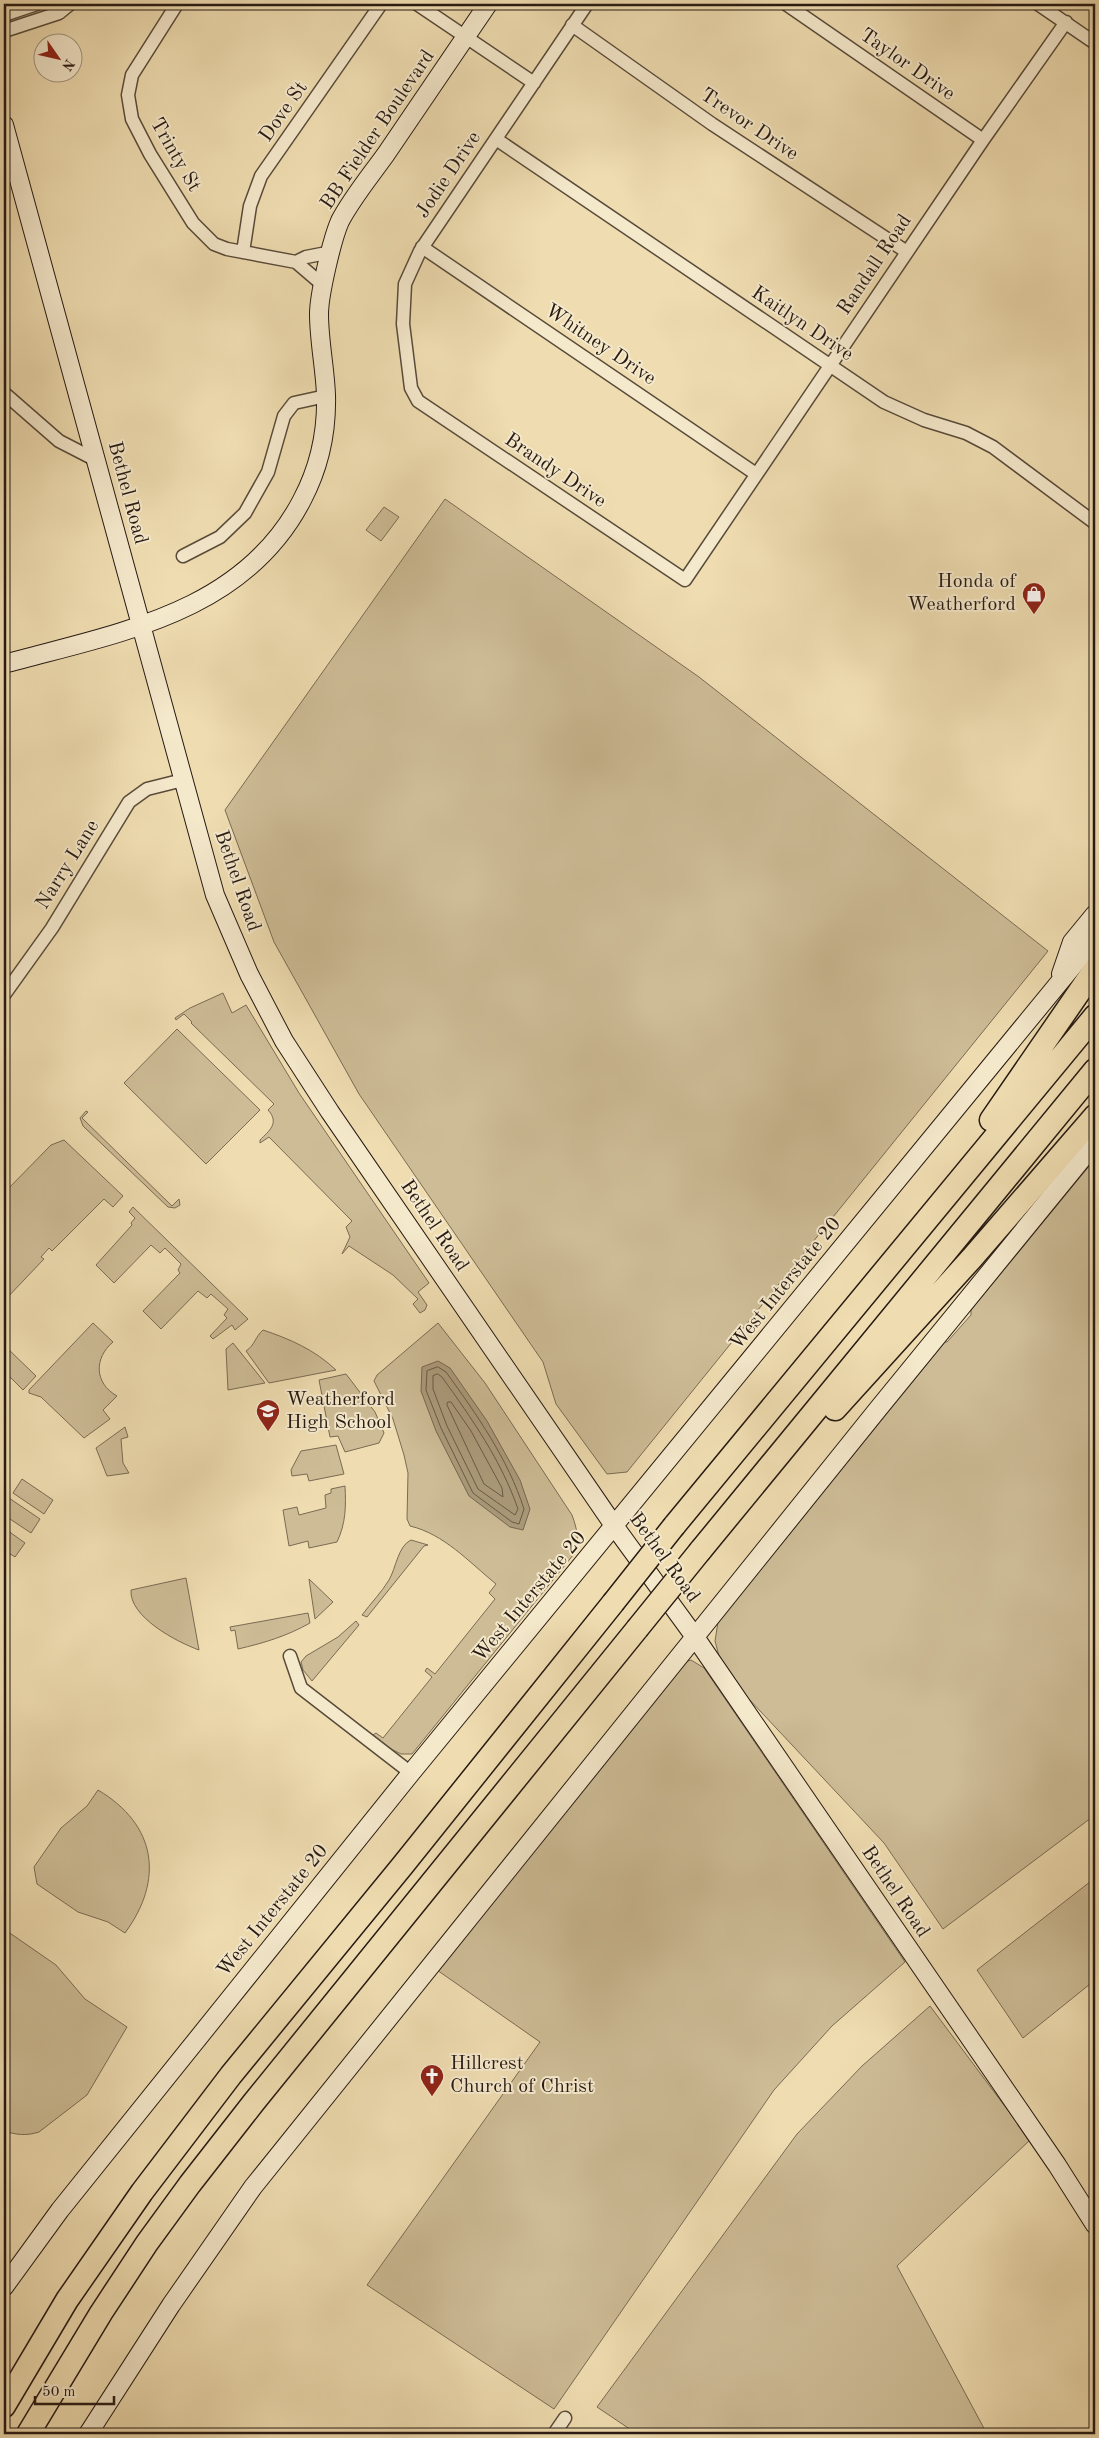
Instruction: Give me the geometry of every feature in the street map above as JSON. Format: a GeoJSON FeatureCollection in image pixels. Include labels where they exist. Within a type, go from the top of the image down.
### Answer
{"type":"FeatureCollection","features":[{"type":"Feature","properties":{"kind":"highway"},"geometry":{"type":"LineString","coordinates":[[927,1220],[939,1188],[990,1122],[1095,969]]}},
{"type":"Feature","properties":{"kind":"highway"},"geometry":{"type":"LineString","coordinates":[[4,2406],[67,2300],[142,2192],[231,2075],[397,1873],[674,1526],[1095,1016]]}},
{"type":"Feature","properties":{"kind":"highway"},"geometry":{"type":"LineString","coordinates":[[28,2434],[101,2313],[147,2243],[254,2102],[700,1551],[1095,1070]]}},
{"type":"Feature","properties":{"kind":"highway"},"geometry":{"type":"LineString","coordinates":[[779,1456],[809,1436],[876,1366],[1095,1116]]}},
{"type":"Feature","properties":{"kind":"main road","name":"BB Fielder Boulevard"},"geometry":{"type":"LineString","coordinates":[[4,664],[141,626],[196,604],[224,587],[264,555],[291,522],[311,483],[322,444],[326,396],[319,312],[340,222],[488,4]]}},
{"type":"Feature","properties":{"kind":"main road","name":"Bethel Road"},"geometry":{"type":"LineString","coordinates":[[4,124],[215,895],[249,974],[284,1041],[330,1112],[615,1527],[695,1637],[1057,2165],[1095,2225]]}},
{"type":"Feature","properties":{"kind":"main road"},"geometry":{"type":"LineString","coordinates":[[1057,985],[1072,942],[1095,914]]}},
{"type":"Feature","properties":{"kind":"main road","name":"West Interstate 20"},"geometry":{"type":"LineString","coordinates":[[4,2287],[66,2202],[411,1773],[615,1527],[1095,939]]}},
{"type":"Feature","properties":{"kind":"main road"},"geometry":{"type":"LineString","coordinates":[[88,2434],[171,2306],[253,2187],[1095,1143]]}},
{"type":"Feature","properties":{"kind":"street"},"geometry":{"type":"LineString","coordinates":[[4,15],[37,4]]}},
{"type":"Feature","properties":{"kind":"street"},"geometry":{"type":"LineString","coordinates":[[4,31],[58,14],[70,4]]}},
{"type":"Feature","properties":{"kind":"street","name":"Trinty St"},"geometry":{"type":"LineString","coordinates":[[176,4],[132,75],[128,95],[132,119],[150,154],[193,223],[214,244],[243,252],[296,262],[324,286]]}},
{"type":"Feature","properties":{"kind":"street"},"geometry":{"type":"LineString","coordinates":[[417,4],[534,83]]}},
{"type":"Feature","properties":{"kind":"street","name":"Jodie Drive"},"geometry":{"type":"LineString","coordinates":[[411,388],[403,324],[405,284],[422,247],[587,4]]}},
{"type":"Feature","properties":{"kind":"street","name":"Taylor Drive"},"geometry":{"type":"LineString","coordinates":[[786,4],[983,140]]}},
{"type":"Feature","properties":{"kind":"street"},"geometry":{"type":"LineString","coordinates":[[1038,4],[1095,43]]}},
{"type":"Feature","properties":{"kind":"street","name":"Dove St"},"geometry":{"type":"LineString","coordinates":[[243,252],[250,206],[262,176],[374,6]]}},
{"type":"Feature","properties":{"kind":"street","name":"Randall Road"},"geometry":{"type":"LineString","coordinates":[[685,580],[983,140],[1066,22]]}},
{"type":"Feature","properties":{"kind":"street","name":"Trevor Drive"},"geometry":{"type":"LineString","coordinates":[[572,25],[712,124],[907,252]]}},
{"type":"Feature","properties":{"kind":"street","name":"Kaitlyn Drive"},"geometry":{"type":"LineString","coordinates":[[496,138],[884,402],[924,420],[966,433],[993,448],[1095,523]]}},
{"type":"Feature","properties":{"kind":"street","name":"Whitney Drive"},"geometry":{"type":"LineString","coordinates":[[422,247],[756,474]]}},
{"type":"Feature","properties":{"kind":"street","name":"Trinty St"},"geometry":{"type":"LineString","coordinates":[[296,262],[306,257],[332,252]]}},
{"type":"Feature","properties":{"kind":"street","name":"Brandy Drive"},"geometry":{"type":"LineString","coordinates":[[411,388],[418,401],[685,580]]}},
{"type":"Feature","properties":{"kind":"street"},"geometry":{"type":"LineString","coordinates":[[4,393],[58,441],[96,460]]}},
{"type":"Feature","properties":{"kind":"street"},"geometry":{"type":"LineString","coordinates":[[183,556],[220,537],[245,513],[268,472],[284,416],[294,403],[326,396]]}},
{"type":"Feature","properties":{"kind":"street","name":"Narry Lane"},"geometry":{"type":"LineString","coordinates":[[4,996],[52,928],[129,802],[147,789],[183,780]]}},
{"type":"Feature","properties":{"kind":"street"},"geometry":{"type":"LineString","coordinates":[[290,1656],[301,1688],[411,1773]]}},
{"type":"Feature","properties":{"kind":"street"},"geometry":{"type":"LineString","coordinates":[[554,2434],[565,2418]]}},
{"type":"Feature","properties":{"kind":"shaded area"},"geometry":{"type":"Polygon","coordinates":[[[445,499],[699,677],[1048,951],[627,1472],[607,1474],[556,1404],[543,1362],[359,1094],[274,942],[225,810],[445,499]]]}},
{"type":"Feature","properties":{"kind":"shaded area"},"geometry":{"type":"Polygon","coordinates":[[[384,507],[399,517],[381,541],[366,530],[384,507]]]}},
{"type":"Feature","properties":{"kind":"shaded area"},"geometry":{"type":"Polygon","coordinates":[[[223,993],[232,1013],[246,1005],[299,1093],[429,1283],[418,1292],[427,1305],[425,1310],[420,1313],[413,1304],[418,1299],[393,1275],[349,1246],[342,1254],[350,1237],[346,1227],[352,1221],[269,1137],[260,1143],[260,1140],[272,1126],[273,1119],[268,1110],[274,1104],[184,1014],[176,1020],[175,1018],[190,1008],[223,993]]]}},
{"type":"Feature","properties":{"kind":"shaded area"},"geometry":{"type":"Polygon","coordinates":[[[177,1029],[260,1110],[206,1164],[124,1083],[177,1029]]]}},
{"type":"Feature","properties":{"kind":"shaded area"},"geometry":{"type":"Polygon","coordinates":[[[86,1111],[88,1112],[82,1118],[172,1206],[179,1199],[180,1205],[175,1208],[168,1207],[83,1126],[80,1118],[86,1111]]]}},
{"type":"Feature","properties":{"kind":"shaded area"},"geometry":{"type":"Polygon","coordinates":[[[64,1140],[123,1196],[113,1207],[104,1199],[52,1251],[49,1248],[41,1257],[44,1259],[4,1301],[4,1193],[51,1145],[64,1140]]]}},
{"type":"Feature","properties":{"kind":"shaded area"},"geometry":{"type":"Polygon","coordinates":[[[1095,1159],[1095,1815],[943,1929],[884,1843],[747,1697],[719,1656],[715,1641],[718,1622],[945,1342],[971,1315],[971,1310],[1095,1159]]]}},
{"type":"Feature","properties":{"kind":"shaded area"},"geometry":{"type":"Polygon","coordinates":[[[133,1207],[248,1319],[235,1330],[232,1325],[213,1339],[210,1336],[227,1318],[224,1315],[228,1309],[211,1294],[207,1298],[198,1291],[161,1329],[143,1311],[180,1273],[178,1270],[181,1264],[165,1248],[160,1253],[151,1245],[114,1283],[96,1265],[132,1225],[131,1223],[135,1218],[129,1212],[133,1207]]]}},
{"type":"Feature","properties":{"kind":"shaded area"},"geometry":{"type":"Polygon","coordinates":[[[93,1323],[113,1342],[102,1355],[99,1370],[104,1384],[109,1391],[117,1396],[103,1410],[110,1419],[84,1438],[41,1397],[29,1393],[29,1390],[93,1323]]]}},
{"type":"Feature","properties":{"kind":"shaded area"},"geometry":{"type":"Polygon","coordinates":[[[438,1323],[485,1383],[572,1515],[577,1544],[574,1554],[412,1754],[401,1754],[373,1735],[376,1733],[383,1738],[432,1677],[425,1671],[427,1668],[435,1674],[495,1599],[489,1593],[496,1584],[466,1558],[434,1535],[410,1526],[407,1519],[408,1473],[404,1455],[393,1419],[374,1381],[377,1375],[438,1323]]]}},
{"type":"Feature","properties":{"kind":"shaded area"},"geometry":{"type":"Polygon","coordinates":[[[263,1330],[302,1346],[336,1370],[269,1383],[246,1351],[263,1330]]]}},
{"type":"Feature","properties":{"kind":"shaded area"},"geometry":{"type":"Polygon","coordinates":[[[233,1343],[265,1383],[228,1390],[226,1349],[233,1343]]]}},
{"type":"Feature","properties":{"kind":"shaded area"},"geometry":{"type":"Polygon","coordinates":[[[4,1345],[36,1376],[23,1390],[4,1371],[6,1364],[4,1361],[4,1345]]]}},
{"type":"Feature","properties":{"kind":"shaded area"},"geometry":{"type":"Polygon","coordinates":[[[346,1374],[375,1412],[384,1433],[379,1443],[345,1452],[338,1436],[330,1437],[319,1380],[346,1374]]]}},
{"type":"Feature","properties":{"kind":"shaded area"},"geometry":{"type":"Polygon","coordinates":[[[125,1427],[128,1437],[121,1439],[123,1463],[129,1473],[107,1476],[96,1448],[125,1427]]]}},
{"type":"Feature","properties":{"kind":"shaded area"},"geometry":{"type":"Polygon","coordinates":[[[336,1445],[344,1474],[309,1481],[307,1474],[292,1476],[291,1470],[301,1451],[336,1445]]]}},
{"type":"Feature","properties":{"kind":"shaded area"},"geometry":{"type":"Polygon","coordinates":[[[22,1479],[53,1500],[44,1514],[13,1493],[22,1479]]]}},
{"type":"Feature","properties":{"kind":"shaded area"},"geometry":{"type":"Polygon","coordinates":[[[345,1486],[345,1514],[337,1542],[309,1548],[308,1541],[289,1546],[283,1510],[297,1507],[299,1515],[326,1508],[325,1495],[331,1493],[331,1489],[345,1486]]]}},
{"type":"Feature","properties":{"kind":"shaded area"},"geometry":{"type":"Polygon","coordinates":[[[9,1498],[40,1519],[31,1533],[4,1515],[4,1506],[9,1498]]]}},
{"type":"Feature","properties":{"kind":"shaded area"},"geometry":{"type":"Polygon","coordinates":[[[4,1528],[25,1543],[15,1557],[4,1550],[4,1528]]]}},
{"type":"Feature","properties":{"kind":"shaded area"},"geometry":{"type":"Polygon","coordinates":[[[411,1540],[428,1545],[424,1546],[367,1617],[362,1615],[386,1585],[400,1552],[411,1540]]]}},
{"type":"Feature","properties":{"kind":"shaded area"},"geometry":{"type":"Polygon","coordinates":[[[186,1578],[199,1650],[167,1635],[156,1627],[138,1610],[132,1600],[131,1590],[186,1578]]]}},
{"type":"Feature","properties":{"kind":"shaded area"},"geometry":{"type":"Polygon","coordinates":[[[309,1579],[333,1602],[315,1619],[309,1579]]]}},
{"type":"Feature","properties":{"kind":"shaded area"},"geometry":{"type":"Polygon","coordinates":[[[308,1613],[310,1623],[301,1628],[275,1639],[238,1649],[235,1630],[231,1631],[230,1627],[308,1613]]]}},
{"type":"Feature","properties":{"kind":"shaded area"},"geometry":{"type":"Polygon","coordinates":[[[356,1621],[359,1625],[312,1681],[303,1670],[301,1662],[306,1656],[338,1637],[356,1621]]]}},
{"type":"Feature","properties":{"kind":"shaded area"},"geometry":{"type":"Polygon","coordinates":[[[691,1660],[704,1668],[905,1962],[832,2026],[774,2090],[554,2409],[367,2285],[540,2042],[437,1970],[685,1662],[691,1660]]]}},
{"type":"Feature","properties":{"kind":"shaded area"},"geometry":{"type":"Polygon","coordinates":[[[98,1790],[118,1804],[133,1820],[143,1837],[148,1855],[149,1874],[146,1893],[125,1933],[108,1922],[78,1912],[37,1884],[34,1867],[61,1828],[87,1806],[98,1790]]]}},
{"type":"Feature","properties":{"kind":"shaded area"},"geometry":{"type":"Polygon","coordinates":[[[1095,1878],[1095,1980],[1023,2038],[977,1970],[1095,1878]]]}},
{"type":"Feature","properties":{"kind":"shaded area"},"geometry":{"type":"Polygon","coordinates":[[[4,1929],[56,1965],[85,1999],[127,2027],[87,2095],[39,2132],[30,2134],[4,2131],[4,1929]]]}},
{"type":"Feature","properties":{"kind":"shaded area"},"geometry":{"type":"Polygon","coordinates":[[[930,2006],[1030,2140],[897,2266],[987,2434],[637,2434],[597,2407],[797,2134],[862,2066],[930,2006]]]}},
{"type":"Feature","properties":{"kind":"water"},"geometry":{"type":"Polygon","coordinates":[[[438,1361],[450,1368],[487,1421],[520,1480],[530,1509],[523,1530],[510,1527],[469,1496],[436,1431],[421,1391],[422,1367],[438,1361]]]}},
{"type":"Feature","properties":{"kind":"place","name":"Honda of Weatherford"},"geometry":{"type":"Point","coordinates":[1034,615]}},
{"type":"Feature","properties":{"kind":"place","name":"Weatherford High School"},"geometry":{"type":"Point","coordinates":[268,1432]}},
{"type":"Feature","properties":{"kind":"place","name":"Hillcrest Church of Christ"},"geometry":{"type":"Point","coordinates":[432,2097]}}]}
